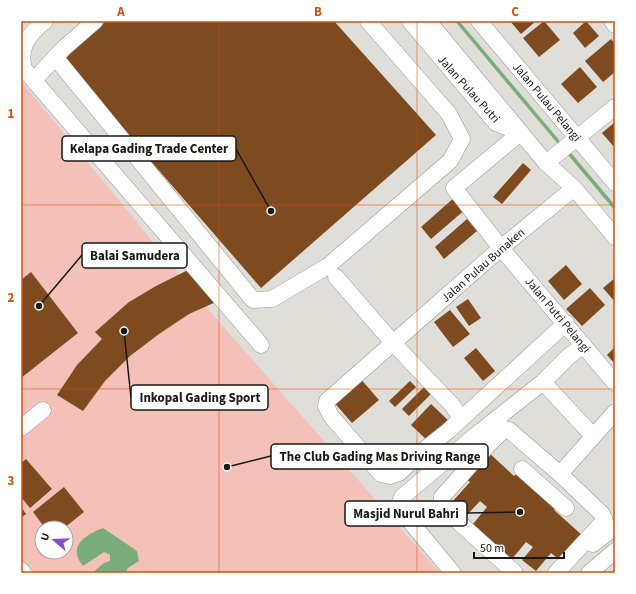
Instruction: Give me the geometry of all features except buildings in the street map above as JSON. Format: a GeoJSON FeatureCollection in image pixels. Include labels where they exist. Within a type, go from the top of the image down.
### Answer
{"type":"FeatureCollection","features":[{"type":"Feature","properties":{"kind":"street"},"geometry":{"type":"LineString","coordinates":[[45,21],[30,33],[22,51],[24,69],[261,345]]}},
{"type":"Feature","properties":{"kind":"street"},"geometry":{"type":"LineString","coordinates":[[34,80],[56,57],[95,21]]}},
{"type":"Feature","properties":{"kind":"street"},"geometry":{"type":"LineString","coordinates":[[56,57],[253,300],[272,299],[328,266],[450,161],[462,139],[449,114],[368,21]]}},
{"type":"Feature","properties":{"kind":"street","name":"Jalan Pulau Putri"},"geometry":{"type":"LineString","coordinates":[[410,21],[465,75],[496,123],[520,133],[574,188],[615,237]]}},
{"type":"Feature","properties":{"kind":"street"},"geometry":{"type":"LineString","coordinates":[[428,21],[465,75]]}},
{"type":"Feature","properties":{"kind":"street","name":"Jalan Pulau Pelangi"},"geometry":{"type":"LineString","coordinates":[[479,21],[574,139],[615,183]]}},
{"type":"Feature","properties":{"kind":"street"},"geometry":{"type":"LineString","coordinates":[[612,21],[615,25]]}},
{"type":"Feature","properties":{"kind":"street"},"geometry":{"type":"LineString","coordinates":[[549,161],[615,107]]}},
{"type":"Feature","properties":{"kind":"street","name":"Jalan Putri Pelangi"},"geometry":{"type":"LineString","coordinates":[[520,133],[454,188],[501,248],[566,323],[615,383]]}},
{"type":"Feature","properties":{"kind":"street","name":"Jalan Pulau Bunaken"},"geometry":{"type":"LineString","coordinates":[[461,418],[448,431],[420,452],[399,473],[390,476],[381,474],[331,416],[326,406],[326,401],[394,344],[501,248],[574,188]]}},
{"type":"Feature","properties":{"kind":"street"},"geometry":{"type":"LineString","coordinates":[[336,277],[394,344],[445,397],[461,418],[566,323]]}},
{"type":"Feature","properties":{"kind":"street"},"geometry":{"type":"LineString","coordinates":[[453,573],[398,507],[402,497],[485,437],[569,356],[584,345]]}},
{"type":"Feature","properties":{"kind":"street"},"geometry":{"type":"LineString","coordinates":[[543,382],[593,436]]}},
{"type":"Feature","properties":{"kind":"street"},"geometry":{"type":"LineString","coordinates":[[21,428],[43,410]]}},
{"type":"Feature","properties":{"kind":"street"},"geometry":{"type":"LineString","coordinates":[[544,489],[560,474],[615,412]]}},
{"type":"Feature","properties":{"kind":"street"},"geometry":{"type":"LineString","coordinates":[[515,573],[441,506],[442,497],[485,437],[501,432],[505,429],[509,430],[560,474],[602,514],[604,518],[602,523],[556,573]]}},
{"type":"Feature","properties":{"kind":"street"},"geometry":{"type":"LineString","coordinates":[[522,469],[566,508]]}},
{"type":"Feature","properties":{"kind":"street"},"geometry":{"type":"LineString","coordinates":[[584,543],[590,545],[595,543],[615,527]]}},
{"type":"Feature","properties":{"kind":"street"},"geometry":{"type":"LineString","coordinates":[[589,573],[615,551]]}},
{"type":"Feature","properties":{"kind":"shaded area"},"geometry":{"type":"Polygon","coordinates":[[[21,81],[213,315],[440,573],[21,573],[21,81]]]}},
{"type":"Feature","properties":{"kind":"shaded area"},"geometry":{"type":"Polygon","coordinates":[[[103,528],[137,551],[139,561],[128,568],[125,573],[92,573],[104,563],[110,561],[110,555],[104,552],[83,566],[79,559],[77,553],[80,542],[90,534],[103,528]]]}},
{"type":"Feature","properties":{"kind":"waterway"},"geometry":{"type":"LineString","coordinates":[[457,21],[561,145]]}},
{"type":"Feature","properties":{"kind":"waterway"},"geometry":{"type":"LineString","coordinates":[[567,151],[615,208]]}},
{"type":"Feature","properties":{"kind":"place","name":"Kelapa Gading Trade Center"},"geometry":{"type":"Point","coordinates":[271,211]}},
{"type":"Feature","properties":{"kind":"place","name":"Balai Samudera"},"geometry":{"type":"Point","coordinates":[39,306]}},
{"type":"Feature","properties":{"kind":"place","name":"Inkopal Gading Sport"},"geometry":{"type":"Point","coordinates":[124,331]}},
{"type":"Feature","properties":{"kind":"place","name":"The Club Gading Mas Driving Range"},"geometry":{"type":"Point","coordinates":[227,467]}},
{"type":"Feature","properties":{"kind":"place","name":"Masjid Nurul Bahri"},"geometry":{"type":"Point","coordinates":[520,512]}}]}
